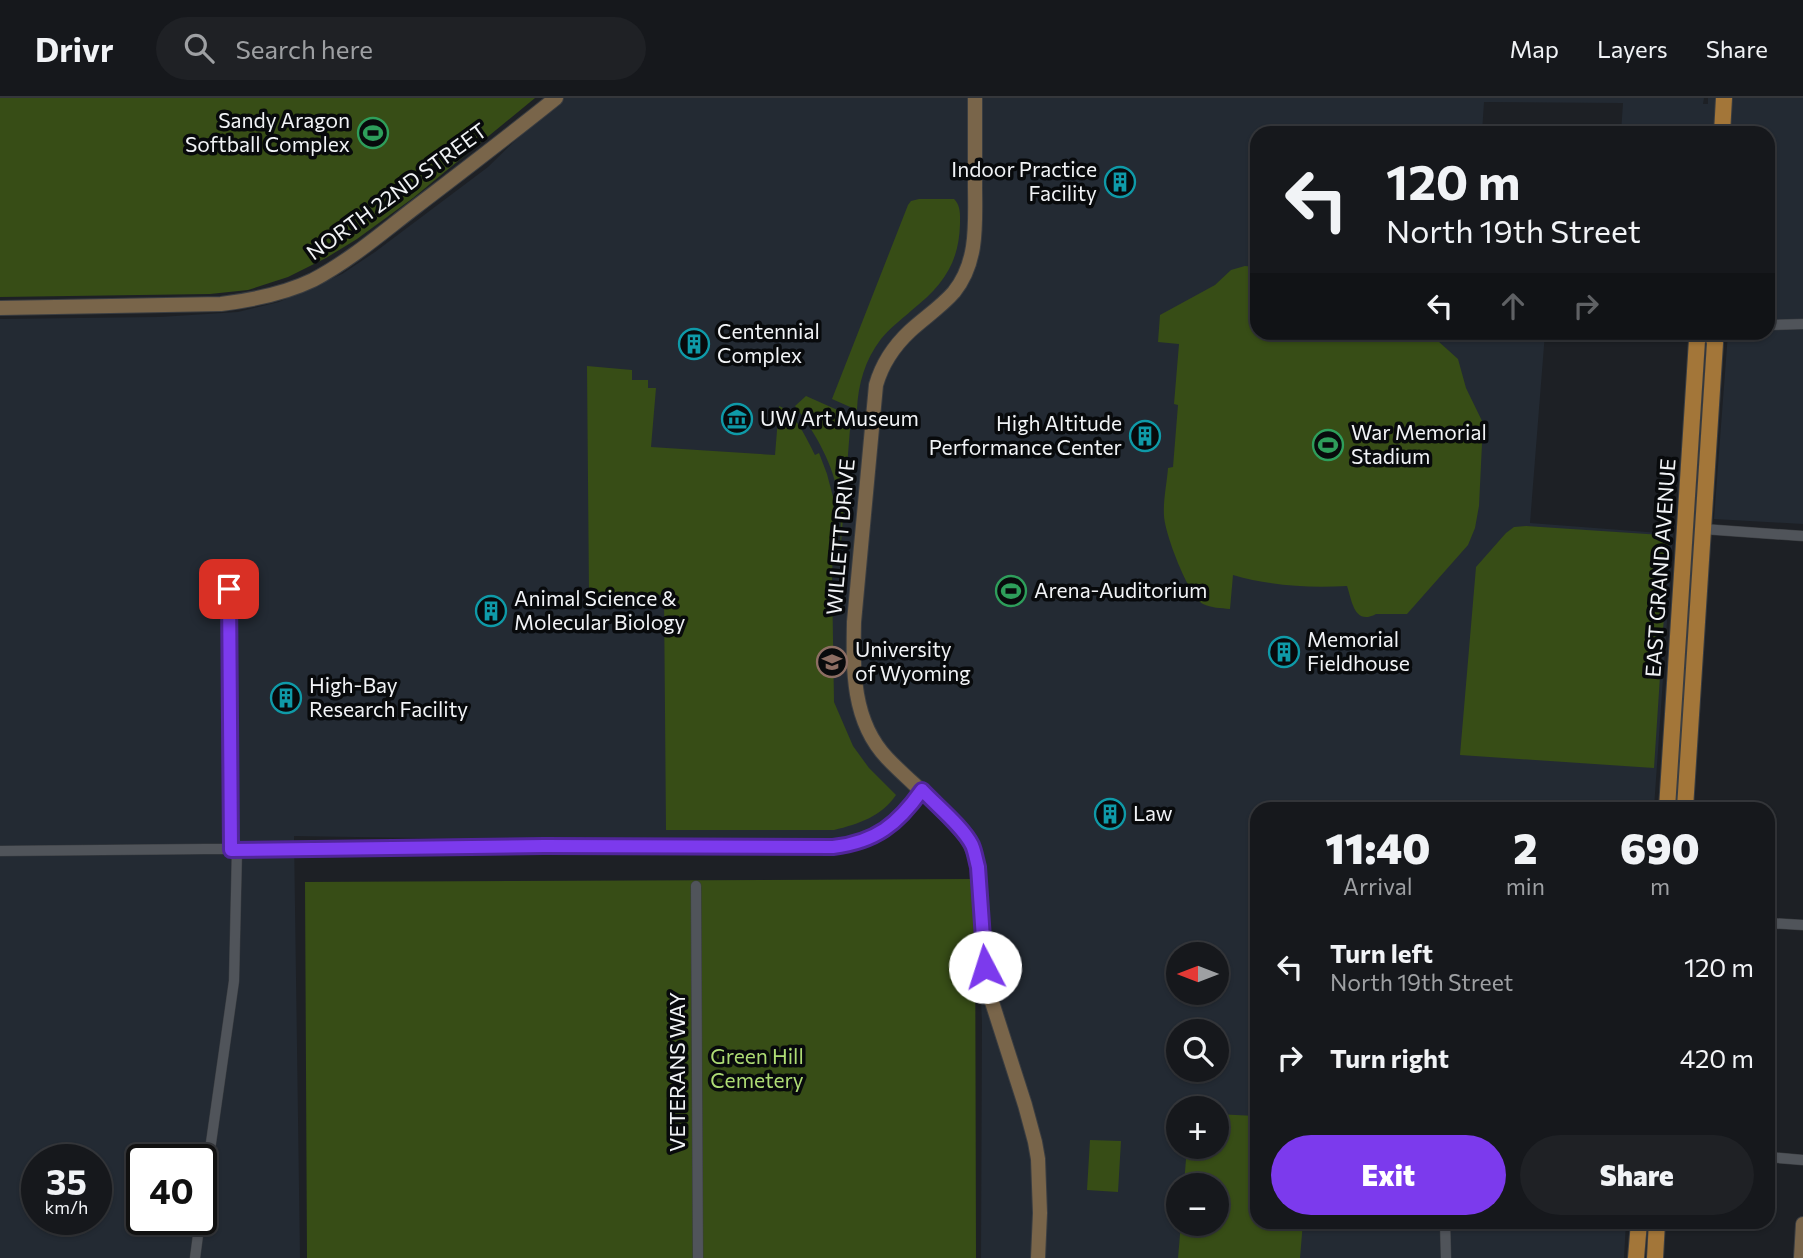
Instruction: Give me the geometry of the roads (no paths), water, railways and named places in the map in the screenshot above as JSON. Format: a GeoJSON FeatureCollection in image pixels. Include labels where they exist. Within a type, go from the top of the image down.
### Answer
{"type":"FeatureCollection","features":[{"type":"Feature","properties":{"kind":"main road"},"geometry":{"type":"LineString","coordinates":[[1722,126],[1724,98]]}},
{"type":"Feature","properties":{"kind":"main road","name":"EAST GRAND AVENUE"},"geometry":{"type":"LineString","coordinates":[[1667,802],[1698,340]]}},
{"type":"Feature","properties":{"kind":"main road","name":"EAST GRAND AVENUE"},"geometry":{"type":"LineString","coordinates":[[1685,802],[1714,340]]}},
{"type":"Feature","properties":{"kind":"main road"},"geometry":{"type":"LineString","coordinates":[[1636,1258],[1638,1229]]}},
{"type":"Feature","properties":{"kind":"main road"},"geometry":{"type":"LineString","coordinates":[[1655,1258],[1657,1229]]}},
{"type":"Feature","properties":{"kind":"street","name":"NORTH 22ND STREET"},"geometry":{"type":"LineString","coordinates":[[0,307],[221,304],[285,292],[335,267],[371,242],[556,98]]}},
{"type":"Feature","properties":{"kind":"street","name":"WILLETT DRIVE"},"geometry":{"type":"LineString","coordinates":[[975,98],[975,232],[967,269],[953,293],[902,340],[880,370],[873,401],[855,608],[854,684],[858,705],[877,747],[964,834],[975,854],[985,967],[991,999],[1037,1150],[1040,1213],[1038,1258]]}},
{"type":"Feature","properties":{"kind":"street"},"geometry":{"type":"LineString","coordinates":[[1775,325],[1803,324]]}},
{"type":"Feature","properties":{"kind":"street"},"geometry":{"type":"LineString","coordinates":[[1703,529],[1803,536]]}},
{"type":"Feature","properties":{"kind":"street"},"geometry":{"type":"LineString","coordinates":[[211,1144],[234,981],[229,589]]}},
{"type":"Feature","properties":{"kind":"street"},"geometry":{"type":"LineString","coordinates":[[0,851],[833,847],[861,842],[889,827],[908,809],[922,790]]}},
{"type":"Feature","properties":{"kind":"street","name":"VETERANS WAY"},"geometry":{"type":"LineString","coordinates":[[696,886],[698,1258]]}},
{"type":"Feature","properties":{"kind":"street"},"geometry":{"type":"LineString","coordinates":[[1775,923],[1803,925]]}},
{"type":"Feature","properties":{"kind":"street"},"geometry":{"type":"LineString","coordinates":[[1775,1158],[1803,1160]]}},
{"type":"Feature","properties":{"kind":"street"},"geometry":{"type":"LineString","coordinates":[[1801,1258],[1803,1224]]}},
{"type":"Feature","properties":{"kind":"street"},"geometry":{"type":"LineString","coordinates":[[1445,1229],[1446,1258]]}},
{"type":"Feature","properties":{"kind":"street"},"geometry":{"type":"LineString","coordinates":[[195,1258],[198,1235]]}},
{"type":"Feature","properties":{"kind":"place","name":"Sandy Aragon Softball Complex"},"geometry":{"type":"Point","coordinates":[373,133]}},
{"type":"Feature","properties":{"kind":"place","name":"Indoor Practice Facility"},"geometry":{"type":"Point","coordinates":[1120,182]}},
{"type":"Feature","properties":{"kind":"place","name":"Centennial Complex"},"geometry":{"type":"Point","coordinates":[694,344]}},
{"type":"Feature","properties":{"kind":"place","name":"UW Art Museum"},"geometry":{"type":"Point","coordinates":[737,419]}},
{"type":"Feature","properties":{"kind":"place","name":"High Altitude Performance Center"},"geometry":{"type":"Point","coordinates":[1145,436]}},
{"type":"Feature","properties":{"kind":"place","name":"War Memorial Stadium"},"geometry":{"type":"Point","coordinates":[1328,445]}},
{"type":"Feature","properties":{"kind":"place","name":"Arena-Auditorium"},"geometry":{"type":"Point","coordinates":[1011,591]}},
{"type":"Feature","properties":{"kind":"place","name":"Animal Science & Molecular Biology"},"geometry":{"type":"Point","coordinates":[491,611]}},
{"type":"Feature","properties":{"kind":"place","name":"Memorial Fieldhouse"},"geometry":{"type":"Point","coordinates":[1284,652]}},
{"type":"Feature","properties":{"kind":"place","name":"University of Wyoming"},"geometry":{"type":"Point","coordinates":[832,662]}},
{"type":"Feature","properties":{"kind":"place","name":"High-Bay Research Facility"},"geometry":{"type":"Point","coordinates":[286,698]}},
{"type":"Feature","properties":{"kind":"place","name":"Law"},"geometry":{"type":"Point","coordinates":[1110,814]}},
{"type":"Feature","properties":{"kind":"park label","name":"Green Hill Cemetery"},"geometry":{"type":"Point","coordinates":[757,1069]}}]}
